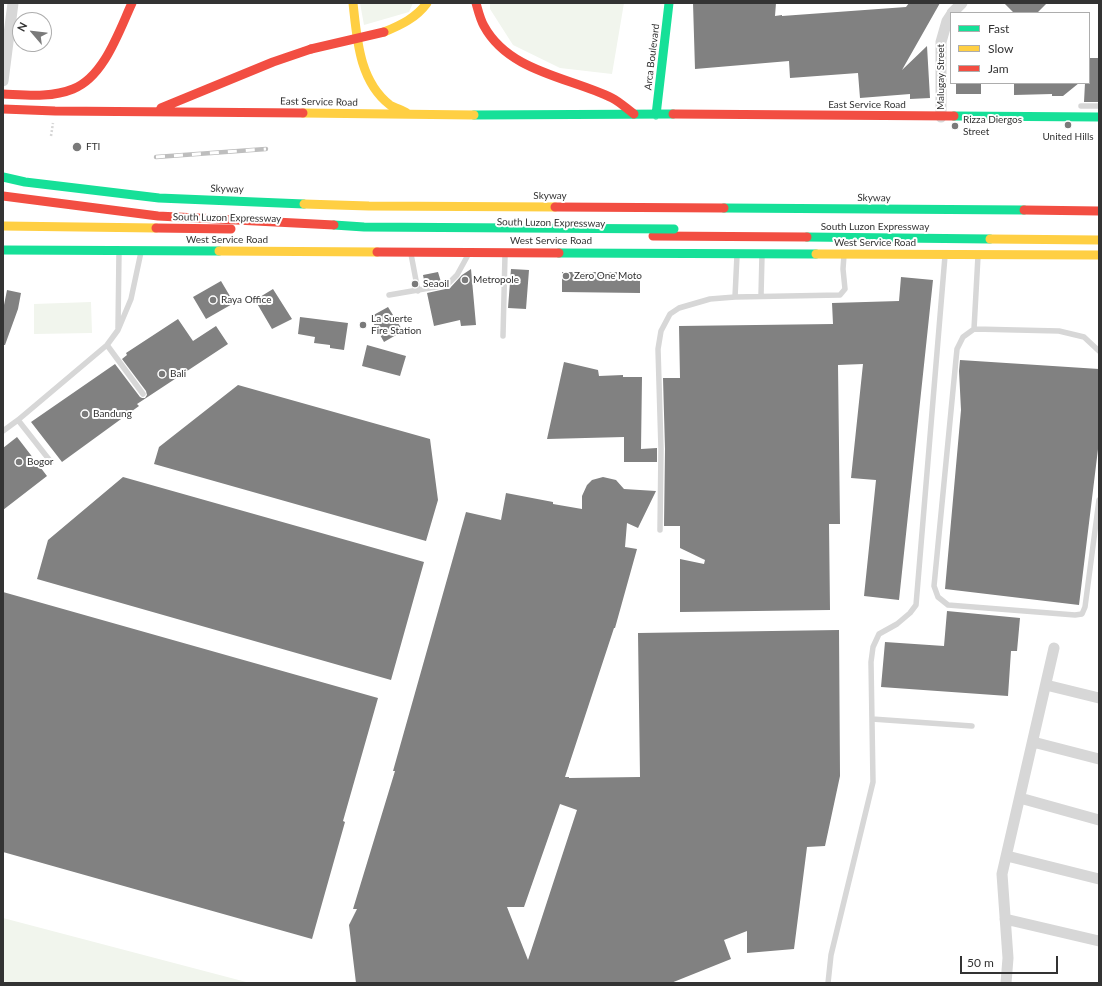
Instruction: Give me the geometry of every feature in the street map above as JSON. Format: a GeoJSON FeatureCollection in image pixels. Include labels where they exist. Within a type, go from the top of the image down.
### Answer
{"type":"FeatureCollection","features":[{"type":"Feature","properties":{"kind":"main road"},"geometry":{"type":"LineString","coordinates":[[3,94],[53,93],[74,89],[83,84],[92,76],[107,56],[132,3]]}},
{"type":"Feature","properties":{"kind":"main road"},"geometry":{"type":"LineString","coordinates":[[354,3],[361,54],[370,83],[379,96],[388,103],[399,110],[412,114]]}},
{"type":"Feature","properties":{"kind":"main road"},"geometry":{"type":"LineString","coordinates":[[152,111],[180,101],[273,62],[311,49],[384,32],[411,20],[427,3]]}},
{"type":"Feature","properties":{"kind":"main road"},"geometry":{"type":"LineString","coordinates":[[476,3],[479,14],[487,31],[498,45],[511,56],[530,66],[612,98],[634,114]]}},
{"type":"Feature","properties":{"kind":"main road","name":"Arca Boulevard"},"geometry":{"type":"LineString","coordinates":[[656,115],[669,3]]}},
{"type":"Feature","properties":{"kind":"main road","name":"East Service Road"},"geometry":{"type":"LineString","coordinates":[[3,109],[55,111],[412,114],[1099,117]]}},
{"type":"Feature","properties":{"kind":"main road","name":"Skyway"},"geometry":{"type":"LineString","coordinates":[[3,177],[25,182],[159,198],[368,206],[1099,211]]}},
{"type":"Feature","properties":{"kind":"main road"},"geometry":{"type":"LineString","coordinates":[[3,198],[158,216],[364,227],[1099,233]]}},
{"type":"Feature","properties":{"kind":"main road","name":"South Luzon Expressway"},"geometry":{"type":"LineString","coordinates":[[3,198],[42,200],[126,199],[677,205],[1099,207]]}},
{"type":"Feature","properties":{"kind":"main road","name":"South Luzon Expressway"},"geometry":{"type":"LineString","coordinates":[[3,226],[675,236],[1099,240]]}},
{"type":"Feature","properties":{"kind":"main road","name":"West Service Road"},"geometry":{"type":"LineString","coordinates":[[3,250],[1099,255]]}},
{"type":"Feature","properties":{"kind":"street"},"geometry":{"type":"LineString","coordinates":[[3,81],[13,3]]}},
{"type":"Feature","properties":{"kind":"street","name":"Malugay Street"},"geometry":{"type":"LineString","coordinates":[[954,12],[962,3]]}},
{"type":"Feature","properties":{"kind":"street","name":"Malugay Street"},"geometry":{"type":"LineString","coordinates":[[941,117],[941,42],[950,17]]}},
{"type":"Feature","properties":{"kind":"street"},"geometry":{"type":"LineString","coordinates":[[1009,982],[1002,874],[1054,648]]}},
{"type":"Feature","properties":{"kind":"street"},"geometry":{"type":"LineString","coordinates":[[1046,685],[1099,698]]}},
{"type":"Feature","properties":{"kind":"street"},"geometry":{"type":"LineString","coordinates":[[1033,742],[1099,758]]}},
{"type":"Feature","properties":{"kind":"street"},"geometry":{"type":"LineString","coordinates":[[1020,798],[1099,820]]}},
{"type":"Feature","properties":{"kind":"street"},"geometry":{"type":"LineString","coordinates":[[1007,856],[1099,879]]}},
{"type":"Feature","properties":{"kind":"street"},"geometry":{"type":"LineString","coordinates":[[1005,919],[1099,941]]}},
{"type":"Feature","properties":{"kind":"lane"},"geometry":{"type":"LineString","coordinates":[[1081,106],[1099,106]]}},
{"type":"Feature","properties":{"kind":"lane"},"geometry":{"type":"LineString","coordinates":[[118,330],[117,295],[120,270],[119,250]]}},
{"type":"Feature","properties":{"kind":"lane"},"geometry":{"type":"LineString","coordinates":[[3,431],[108,345],[118,330],[131,298],[141,250]]}},
{"type":"Feature","properties":{"kind":"lane"},"geometry":{"type":"LineString","coordinates":[[410,252],[418,291]]}},
{"type":"Feature","properties":{"kind":"lane"},"geometry":{"type":"LineString","coordinates":[[390,295],[447,286],[457,275],[470,252]]}},
{"type":"Feature","properties":{"kind":"lane"},"geometry":{"type":"LineString","coordinates":[[503,336],[505,252]]}},
{"type":"Feature","properties":{"kind":"lane"},"geometry":{"type":"LineString","coordinates":[[735,297],[737,253]]}},
{"type":"Feature","properties":{"kind":"lane"},"geometry":{"type":"LineString","coordinates":[[761,296],[762,253]]}},
{"type":"Feature","properties":{"kind":"lane"},"geometry":{"type":"LineString","coordinates":[[660,530],[661,449],[658,349],[661,331],[670,314],[679,308],[710,299],[761,296],[840,295],[845,289],[843,269],[844,254]]}},
{"type":"Feature","properties":{"kind":"lane"},"geometry":{"type":"LineString","coordinates":[[828,983],[832,955],[873,782],[871,662],[873,647],[879,634],[897,624],[910,613],[916,605],[945,254]]}},
{"type":"Feature","properties":{"kind":"lane"},"geometry":{"type":"LineString","coordinates":[[974,329],[978,254]]}},
{"type":"Feature","properties":{"kind":"lane"},"geometry":{"type":"LineString","coordinates":[[1099,351],[1084,337],[1059,331],[974,329],[963,337],[957,349],[934,586],[938,598],[948,605],[1075,615],[1082,614],[1085,607],[1099,500]]}},
{"type":"Feature","properties":{"kind":"lane"},"geometry":{"type":"LineString","coordinates":[[108,345],[142,394]]}},
{"type":"Feature","properties":{"kind":"lane"},"geometry":{"type":"LineString","coordinates":[[18,420],[51,462]]}},
{"type":"Feature","properties":{"kind":"lane"},"geometry":{"type":"LineString","coordinates":[[872,719],[972,726]]}},
{"type":"Feature","properties":{"kind":"shaded area"},"geometry":{"type":"Polygon","coordinates":[[[360,3],[413,3],[409,12],[364,25],[360,3]]]}},
{"type":"Feature","properties":{"kind":"shaded area"},"geometry":{"type":"Polygon","coordinates":[[[490,3],[624,3],[612,74],[560,68],[513,45],[490,9],[490,3]]]}},
{"type":"Feature","properties":{"kind":"shaded area"},"geometry":{"type":"Polygon","coordinates":[[[91,302],[92,333],[34,334],[34,304],[91,302]]]}},
{"type":"Feature","properties":{"kind":"shaded area"},"geometry":{"type":"Polygon","coordinates":[[[3,918],[250,983],[3,983],[3,918]]]}},
{"type":"Feature","properties":{"kind":"building"},"geometry":{"type":"Polygon","coordinates":[[[693,3],[776,3],[775,16],[782,16],[906,7],[909,3],[940,3],[902,70],[927,46],[930,98],[910,99],[910,94],[860,98],[858,73],[790,78],[789,61],[695,69],[693,3]]]}},
{"type":"Feature","properties":{"kind":"building"},"geometry":{"type":"Polygon","coordinates":[[[1004,3],[1047,3],[1038,12],[1013,12],[1004,3]]]}},
{"type":"Feature","properties":{"kind":"building"},"geometry":{"type":"Polygon","coordinates":[[[1090,58],[1099,58],[1099,102],[1084,102],[1085,84],[1090,84],[1090,58]]]}},
{"type":"Feature","properties":{"kind":"building"},"geometry":{"type":"Polygon","coordinates":[[[956,84],[981,84],[981,94],[956,94],[956,84]]]}},
{"type":"Feature","properties":{"kind":"building"},"geometry":{"type":"Polygon","coordinates":[[[1014,84],[1078,84],[1063,96],[1052,96],[1052,94],[1014,95],[1014,84]]]}},
{"type":"Feature","properties":{"kind":"building"},"geometry":{"type":"Polygon","coordinates":[[[471,269],[476,325],[461,326],[460,320],[434,326],[427,293],[450,288],[462,275],[471,269]]]}},
{"type":"Feature","properties":{"kind":"building"},"geometry":{"type":"Polygon","coordinates":[[[511,269],[529,270],[526,309],[508,308],[511,269]]]}},
{"type":"Feature","properties":{"kind":"building"},"geometry":{"type":"Polygon","coordinates":[[[438,272],[441,282],[425,285],[423,275],[438,272]]]}},
{"type":"Feature","properties":{"kind":"building"},"geometry":{"type":"Polygon","coordinates":[[[562,272],[640,272],[640,293],[562,292],[562,272]]]}},
{"type":"Feature","properties":{"kind":"building"},"geometry":{"type":"Polygon","coordinates":[[[901,277],[933,280],[899,600],[864,596],[876,480],[851,478],[863,364],[838,365],[840,524],[829,524],[830,610],[680,612],[680,559],[704,564],[705,560],[680,548],[680,526],[664,526],[665,449],[663,378],[680,378],[679,326],[833,324],[832,303],[899,301],[901,277]]]}},
{"type":"Feature","properties":{"kind":"building","name":"Raya Office"},"geometry":{"type":"Polygon","coordinates":[[[221,281],[234,303],[206,319],[193,297],[221,281]]]}},
{"type":"Feature","properties":{"kind":"building"},"geometry":{"type":"Polygon","coordinates":[[[273,289],[292,319],[272,329],[255,300],[273,289]]]}},
{"type":"Feature","properties":{"kind":"building"},"geometry":{"type":"Polygon","coordinates":[[[7,290],[21,293],[18,309],[5,345],[3,345],[3,310],[7,290]]]}},
{"type":"Feature","properties":{"kind":"building"},"geometry":{"type":"Polygon","coordinates":[[[388,307],[403,331],[384,342],[370,317],[388,307]]]}},
{"type":"Feature","properties":{"kind":"building"},"geometry":{"type":"Polygon","coordinates":[[[300,317],[348,323],[344,350],[330,348],[330,345],[314,343],[315,337],[298,334],[300,317]]]}},
{"type":"Feature","properties":{"kind":"building"},"geometry":{"type":"Polygon","coordinates":[[[178,319],[193,341],[216,326],[228,344],[137,404],[139,406],[62,462],[31,422],[115,364],[140,397],[145,398],[147,395],[146,391],[122,359],[127,355],[126,353],[178,319]]]}},
{"type":"Feature","properties":{"kind":"building"},"geometry":{"type":"Polygon","coordinates":[[[367,345],[406,356],[400,376],[362,366],[367,345]]]}},
{"type":"Feature","properties":{"kind":"building"},"geometry":{"type":"Polygon","coordinates":[[[960,360],[1099,369],[1099,441],[1079,605],[945,589],[961,410],[959,371],[960,360]]]}},
{"type":"Feature","properties":{"kind":"building"},"geometry":{"type":"Polygon","coordinates":[[[564,362],[598,370],[599,376],[623,375],[623,377],[642,377],[641,449],[657,448],[657,462],[624,462],[624,437],[547,439],[564,362]]]}},
{"type":"Feature","properties":{"kind":"building"},"geometry":{"type":"Polygon","coordinates":[[[238,385],[430,439],[438,500],[426,541],[154,464],[159,447],[238,385]]]}},
{"type":"Feature","properties":{"kind":"building","name":"Bogor"},"geometry":{"type":"Polygon","coordinates":[[[17,437],[47,476],[3,510],[3,448],[17,437]]]}},
{"type":"Feature","properties":{"kind":"building"},"geometry":{"type":"Polygon","coordinates":[[[123,477],[424,562],[391,680],[37,579],[48,540],[123,477]]]}},
{"type":"Feature","properties":{"kind":"building"},"geometry":{"type":"Polygon","coordinates":[[[603,477],[616,480],[624,489],[656,491],[638,528],[627,523],[625,547],[637,549],[615,628],[565,777],[640,777],[638,633],[839,630],[840,776],[825,846],[807,847],[794,949],[747,953],[747,931],[724,940],[731,959],[671,983],[356,983],[349,925],[357,909],[353,909],[395,771],[393,771],[466,512],[501,520],[506,493],[582,509],[582,496],[587,485],[592,480],[603,477]],[[560,804],[524,907],[507,907],[528,960],[577,810],[560,804]]]}},
{"type":"Feature","properties":{"kind":"building"},"geometry":{"type":"Polygon","coordinates":[[[3,592],[378,698],[343,821],[345,822],[312,939],[3,852],[3,592]]]}},
{"type":"Feature","properties":{"kind":"building"},"geometry":{"type":"Polygon","coordinates":[[[947,611],[1020,618],[1017,651],[1011,651],[1008,696],[881,687],[885,642],[944,646],[947,611]]]}},
{"type":"Feature","properties":{"kind":"railway"},"geometry":{"type":"LineString","coordinates":[[156,157],[266,149]]}},
{"type":"Feature","properties":{"kind":"traffic: fast"},"geometry":{"type":"LineString","coordinates":[[656,115],[669,3]]}},
{"type":"Feature","properties":{"kind":"traffic: fast"},"geometry":{"type":"LineString","coordinates":[[474,115],[673,114]]}},
{"type":"Feature","properties":{"kind":"traffic: fast"},"geometry":{"type":"LineString","coordinates":[[954,116],[1099,117]]}},
{"type":"Feature","properties":{"kind":"traffic: fast"},"geometry":{"type":"LineString","coordinates":[[3,177],[25,182],[159,198],[304,204]]}},
{"type":"Feature","properties":{"kind":"traffic: fast"},"geometry":{"type":"LineString","coordinates":[[724,208],[1024,210]]}},
{"type":"Feature","properties":{"kind":"traffic: fast"},"geometry":{"type":"LineString","coordinates":[[334,225],[364,227],[674,229]]}},
{"type":"Feature","properties":{"kind":"traffic: fast"},"geometry":{"type":"LineString","coordinates":[[807,237],[990,239]]}},
{"type":"Feature","properties":{"kind":"traffic: fast"},"geometry":{"type":"LineString","coordinates":[[3,250],[219,251]]}},
{"type":"Feature","properties":{"kind":"traffic: fast"},"geometry":{"type":"LineString","coordinates":[[559,253],[816,254]]}},
{"type":"Feature","properties":{"kind":"traffic: slow"},"geometry":{"type":"LineString","coordinates":[[353,3],[358,45],[366,72],[380,95],[390,105],[407,113]]}},
{"type":"Feature","properties":{"kind":"traffic: slow"},"geometry":{"type":"LineString","coordinates":[[384,32],[408,20],[418,13],[427,3]]}},
{"type":"Feature","properties":{"kind":"traffic: slow"},"geometry":{"type":"LineString","coordinates":[[303,113],[474,115]]}},
{"type":"Feature","properties":{"kind":"traffic: slow"},"geometry":{"type":"LineString","coordinates":[[304,204],[369,206],[555,207]]}},
{"type":"Feature","properties":{"kind":"traffic: slow"},"geometry":{"type":"LineString","coordinates":[[3,226],[156,228]]}},
{"type":"Feature","properties":{"kind":"traffic: slow"},"geometry":{"type":"LineString","coordinates":[[990,239],[1099,240]]}},
{"type":"Feature","properties":{"kind":"traffic: slow"},"geometry":{"type":"LineString","coordinates":[[219,251],[377,252]]}},
{"type":"Feature","properties":{"kind":"traffic: slow"},"geometry":{"type":"LineString","coordinates":[[816,254],[1099,255]]}},
{"type":"Feature","properties":{"kind":"traffic: jam"},"geometry":{"type":"LineString","coordinates":[[3,94],[56,94],[73,89],[84,83],[102,64],[116,39],[132,3]]}},
{"type":"Feature","properties":{"kind":"traffic: jam"},"geometry":{"type":"LineString","coordinates":[[476,3],[484,26],[495,41],[508,54],[541,71],[612,98],[634,114]]}},
{"type":"Feature","properties":{"kind":"traffic: jam"},"geometry":{"type":"LineString","coordinates":[[311,49],[384,32]]}},
{"type":"Feature","properties":{"kind":"traffic: jam"},"geometry":{"type":"LineString","coordinates":[[161,108],[273,62],[311,49]]}},
{"type":"Feature","properties":{"kind":"traffic: jam"},"geometry":{"type":"LineString","coordinates":[[3,109],[55,111],[303,113]]}},
{"type":"Feature","properties":{"kind":"traffic: jam"},"geometry":{"type":"LineString","coordinates":[[673,114],[954,116]]}},
{"type":"Feature","properties":{"kind":"traffic: jam"},"geometry":{"type":"LineString","coordinates":[[3,196],[158,216],[334,225]]}},
{"type":"Feature","properties":{"kind":"traffic: jam"},"geometry":{"type":"LineString","coordinates":[[555,207],[724,208]]}},
{"type":"Feature","properties":{"kind":"traffic: jam"},"geometry":{"type":"LineString","coordinates":[[1024,210],[1099,211]]}},
{"type":"Feature","properties":{"kind":"traffic: jam"},"geometry":{"type":"LineString","coordinates":[[156,228],[231,229]]}},
{"type":"Feature","properties":{"kind":"traffic: jam"},"geometry":{"type":"LineString","coordinates":[[653,236],[807,237]]}},
{"type":"Feature","properties":{"kind":"traffic: jam"},"geometry":{"type":"LineString","coordinates":[[377,252],[559,253]]}},
{"type":"Feature","properties":{"kind":"place","name":"United Hills"},"geometry":{"type":"Point","coordinates":[1068,125]}},
{"type":"Feature","properties":{"kind":"place","name":"Rizza Diergos Street"},"geometry":{"type":"Point","coordinates":[955,126]}},
{"type":"Feature","properties":{"kind":"place","name":"FTI"},"geometry":{"type":"Point","coordinates":[77,147]}},
{"type":"Feature","properties":{"kind":"place","name":"Zero One Moto"},"geometry":{"type":"Point","coordinates":[566,276]}},
{"type":"Feature","properties":{"kind":"place","name":"Metropole"},"geometry":{"type":"Point","coordinates":[465,280]}},
{"type":"Feature","properties":{"kind":"place","name":"Seaoil"},"geometry":{"type":"Point","coordinates":[415,284]}},
{"type":"Feature","properties":{"kind":"place","name":"Raya Office"},"geometry":{"type":"Point","coordinates":[213,300]}},
{"type":"Feature","properties":{"kind":"place","name":"La Suerte Fire Station"},"geometry":{"type":"Point","coordinates":[363,325]}},
{"type":"Feature","properties":{"kind":"place","name":"Bali"},"geometry":{"type":"Point","coordinates":[162,374]}},
{"type":"Feature","properties":{"kind":"place","name":"Bandung"},"geometry":{"type":"Point","coordinates":[85,414]}},
{"type":"Feature","properties":{"kind":"place","name":"Bogor"},"geometry":{"type":"Point","coordinates":[19,462]}}]}
